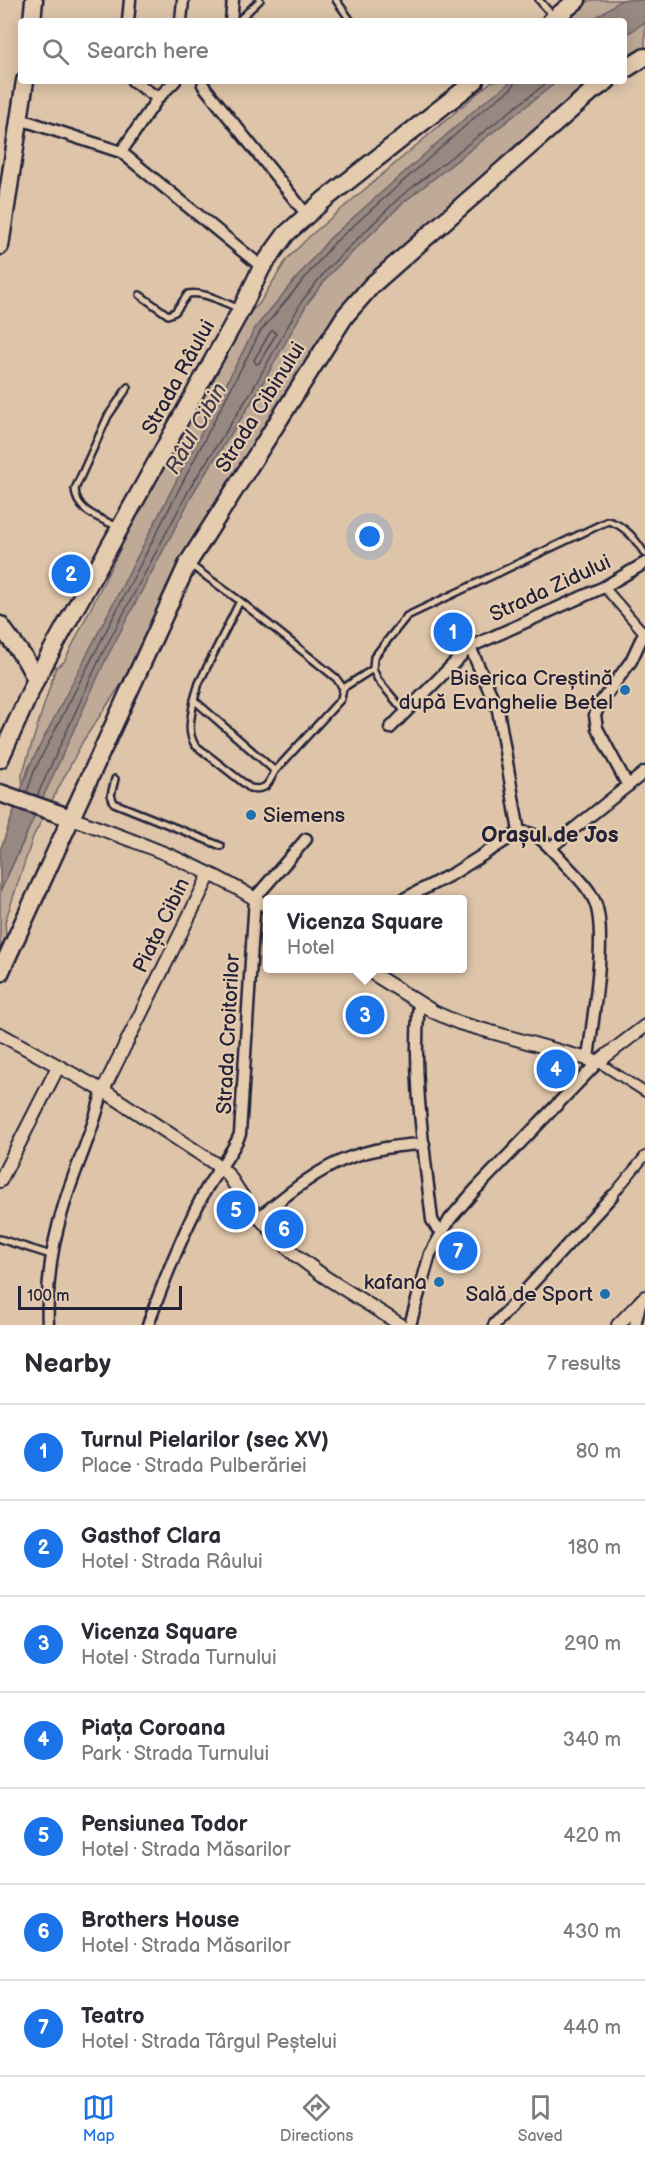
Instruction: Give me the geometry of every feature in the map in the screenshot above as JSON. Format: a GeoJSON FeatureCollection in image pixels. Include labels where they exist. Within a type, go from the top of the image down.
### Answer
{"type":"FeatureCollection","features":[{"type":"Feature","properties":{"kind":"main road"},"geometry":{"type":"LineString","coordinates":[[32,18],[34,0]]}},
{"type":"Feature","properties":{"kind":"main road"},"geometry":{"type":"LineString","coordinates":[[555,18],[577,0]]}},
{"type":"Feature","properties":{"kind":"main road"},"geometry":{"type":"LineString","coordinates":[[627,68],[645,57]]}},
{"type":"Feature","properties":{"kind":"main road"},"geometry":{"type":"LineString","coordinates":[[0,246],[25,84]]}},
{"type":"Feature","properties":{"kind":"main road","name":"Strada Râului"},"geometry":{"type":"LineString","coordinates":[[0,759],[36,679],[241,310],[262,267],[286,234],[307,215],[472,84]]}},
{"type":"Feature","properties":{"kind":"main road","name":"Strada Cibinului"},"geometry":{"type":"LineString","coordinates":[[0,973],[61,839],[66,816],[188,563],[287,405],[355,303],[372,285],[603,84]]}},
{"type":"Feature","properties":{"kind":"main road"},"geometry":{"type":"LineString","coordinates":[[0,625],[36,679]]}},
{"type":"Feature","properties":{"kind":"main road","name":"Piața Cibin"},"geometry":{"type":"LineString","coordinates":[[1,793],[66,816]]}},
{"type":"Feature","properties":{"kind":"street"},"geometry":{"type":"LineString","coordinates":[[128,18],[130,0]]}},
{"type":"Feature","properties":{"kind":"street"},"geometry":{"type":"LineString","coordinates":[[181,18],[183,0]]}},
{"type":"Feature","properties":{"kind":"street"},"geometry":{"type":"LineString","coordinates":[[231,18],[233,0]]}},
{"type":"Feature","properties":{"kind":"street"},"geometry":{"type":"LineString","coordinates":[[137,84],[158,98]]}},
{"type":"Feature","properties":{"kind":"street"},"geometry":{"type":"LineString","coordinates":[[121,152],[158,98],[172,84]]}},
{"type":"Feature","properties":{"kind":"street"},"geometry":{"type":"LineString","coordinates":[[203,85],[307,215]]}},
{"type":"Feature","properties":{"kind":"street"},"geometry":{"type":"LineString","coordinates":[[20,119],[121,152],[262,267]]}},
{"type":"Feature","properties":{"kind":"street","name":"Strada Zidului"},"geometry":{"type":"LineString","coordinates":[[471,647],[604,587],[645,563]]}},
{"type":"Feature","properties":{"kind":"street"},"geometry":{"type":"LineString","coordinates":[[604,587],[645,632],[631,661],[601,702],[595,715],[597,728],[628,786]]}},
{"type":"Feature","properties":{"kind":"street"},"geometry":{"type":"LineString","coordinates":[[390,728],[471,647],[498,710],[519,832]]}},
{"type":"Feature","properties":{"kind":"street"},"geometry":{"type":"LineString","coordinates":[[550,848],[645,771]]}},
{"type":"Feature","properties":{"kind":"street","name":"Piața Cibin"},"geometry":{"type":"LineString","coordinates":[[66,816],[210,874],[102,1092]]}},
{"type":"Feature","properties":{"kind":"street"},"geometry":{"type":"LineString","coordinates":[[412,895],[454,873],[519,832],[535,834],[590,893],[598,911],[600,945],[593,1060]]}},
{"type":"Feature","properties":{"kind":"street"},"geometry":{"type":"LineString","coordinates":[[255,898],[306,838]]}},
{"type":"Feature","properties":{"kind":"street"},"geometry":{"type":"LineString","coordinates":[[210,874],[263,904]]}},
{"type":"Feature","properties":{"kind":"street","name":"Strada Croitorilor"},"geometry":{"type":"LineString","coordinates":[[148,1325],[173,1259],[205,1193],[240,1134],[255,898]]}},
{"type":"Feature","properties":{"kind":"street"},"geometry":{"type":"LineString","coordinates":[[370,973],[444,1017],[468,1026],[593,1060],[645,1092]]}},
{"type":"Feature","properties":{"kind":"street"},"geometry":{"type":"LineString","coordinates":[[419,1003],[417,1046],[424,1144],[432,1220],[436,1227],[442,1230]]}},
{"type":"Feature","properties":{"kind":"street"},"geometry":{"type":"LineString","coordinates":[[410,1325],[430,1254],[442,1230],[475,1190],[593,1060],[645,1026]]}},
{"type":"Feature","properties":{"kind":"street"},"geometry":{"type":"LineString","coordinates":[[0,1034],[109,1094],[220,1167],[229,1176],[243,1200],[283,1244],[308,1265],[401,1325]]}},
{"type":"Feature","properties":{"kind":"street"},"geometry":{"type":"LineString","coordinates":[[0,1181],[58,1067]]}},
{"type":"Feature","properties":{"kind":"street"},"geometry":{"type":"LineString","coordinates":[[48,1325],[51,1255],[65,1201],[100,1105],[102,1092]]}},
{"type":"Feature","properties":{"kind":"street"},"geometry":{"type":"LineString","coordinates":[[258,1218],[311,1176],[346,1157],[386,1148],[424,1144]]}},
{"type":"Feature","properties":{"kind":"street"},"geometry":{"type":"LineString","coordinates":[[494,1325],[612,1196],[645,1156]]}},
{"type":"Feature","properties":{"kind":"street"},"geometry":{"type":"LineString","coordinates":[[618,1325],[643,1298]]}},
{"type":"Feature","properties":{"kind":"street"},"geometry":{"type":"LineString","coordinates":[[635,1325],[643,1298]]}},
{"type":"Feature","properties":{"kind":"lane"},"geometry":{"type":"LineString","coordinates":[[241,18],[260,0]]}},
{"type":"Feature","properties":{"kind":"lane"},"geometry":{"type":"LineString","coordinates":[[336,0],[349,18]]}},
{"type":"Feature","properties":{"kind":"lane"},"geometry":{"type":"LineString","coordinates":[[539,0],[552,18]]}},
{"type":"Feature","properties":{"kind":"lane"},"geometry":{"type":"LineString","coordinates":[[140,295],[168,315],[175,312],[188,294],[193,293],[241,310]]}},
{"type":"Feature","properties":{"kind":"lane"},"geometry":{"type":"LineString","coordinates":[[120,528],[79,505],[75,489],[108,416],[128,387]]}},
{"type":"Feature","properties":{"kind":"lane"},"geometry":{"type":"LineString","coordinates":[[405,712],[378,680],[373,669],[374,657],[407,616],[608,521],[616,523],[635,538],[645,554]]}},
{"type":"Feature","properties":{"kind":"lane"},"geometry":{"type":"LineString","coordinates":[[188,563],[240,601],[336,678],[343,688],[341,699],[275,771],[266,787],[259,790],[250,788],[190,738],[194,700],[199,683],[240,601]]}},
{"type":"Feature","properties":{"kind":"lane"},"geometry":{"type":"LineString","coordinates":[[343,688],[373,669]]}},
{"type":"Feature","properties":{"kind":"lane"},"geometry":{"type":"LineString","coordinates":[[194,700],[275,771]]}},
{"type":"Feature","properties":{"kind":"lane"},"geometry":{"type":"LineString","coordinates":[[115,780],[111,795],[114,803],[221,846]]}},
{"type":"Feature","properties":{"kind":"lane"},"geometry":{"type":"LineString","coordinates":[[0,1239],[51,1255]]}},
{"type":"Feature","properties":{"kind":"shaded area"},"geometry":{"type":"Polygon","coordinates":[[[590,0],[645,0],[645,54],[627,67],[627,18],[568,18],[590,0]]]}},
{"type":"Feature","properties":{"kind":"shaded area"},"geometry":{"type":"Polygon","coordinates":[[[488,84],[604,84],[355,303],[187,563],[120,686],[83,741],[33,837],[5,922],[6,936],[0,949],[0,892],[27,834],[22,775],[56,667],[64,662],[158,473],[241,321],[259,304],[287,259],[311,235],[488,84]]]}},
{"type":"Feature","properties":{"kind":"shaded area"},"geometry":{"type":"Polygon","coordinates":[[[577,1068],[578,1070],[556,1090],[553,1085],[560,1081],[564,1072],[577,1068]]]}},
{"type":"Feature","properties":{"kind":"water"},"geometry":{"type":"Polygon","coordinates":[[[621,0],[645,0],[645,22],[627,34],[627,18],[595,18],[621,0]]]}},
{"type":"Feature","properties":{"kind":"water"},"geometry":{"type":"Polygon","coordinates":[[[508,84],[554,84],[404,202],[331,273],[307,304],[256,395],[196,488],[106,659],[0,892],[0,851],[29,767],[255,328],[329,239],[479,106],[508,84]]]}},
{"type":"Feature","properties":{"kind":"place","name":"Gasthof Clara"},"geometry":{"type":"Point","coordinates":[71,574]}},
{"type":"Feature","properties":{"kind":"place","name":"Turnul Pielarilor (sec XV)"},"geometry":{"type":"Point","coordinates":[453,632]}},
{"type":"Feature","properties":{"kind":"place","name":"Biserica Creștină după Evanghelie Betel"},"geometry":{"type":"Point","coordinates":[625,690]}},
{"type":"Feature","properties":{"kind":"place","name":"Siemens"},"geometry":{"type":"Point","coordinates":[251,815]}},
{"type":"Feature","properties":{"kind":"place","name":"Vicenza Square"},"geometry":{"type":"Point","coordinates":[365,1015]}},
{"type":"Feature","properties":{"kind":"place","name":"Piața Coroana"},"geometry":{"type":"Point","coordinates":[556,1069]}},
{"type":"Feature","properties":{"kind":"place","name":"Pensiunea Todor"},"geometry":{"type":"Point","coordinates":[236,1210]}},
{"type":"Feature","properties":{"kind":"place","name":"Brothers House"},"geometry":{"type":"Point","coordinates":[284,1229]}},
{"type":"Feature","properties":{"kind":"place","name":"Teatro"},"geometry":{"type":"Point","coordinates":[458,1251]}},
{"type":"Feature","properties":{"kind":"place","name":"kafana"},"geometry":{"type":"Point","coordinates":[439,1282]}},
{"type":"Feature","properties":{"kind":"place","name":"Sală de Sport"},"geometry":{"type":"Point","coordinates":[605,1294]}},
{"type":"Feature","properties":{"kind":"district","name":"Orașul de Jos"},"geometry":{"type":"Point","coordinates":[550,834]}},
{"type":"Feature","properties":{"kind":"water label","name":"Râul Cibin"},"geometry":{"type":"Point","coordinates":[195,428]}}]}
